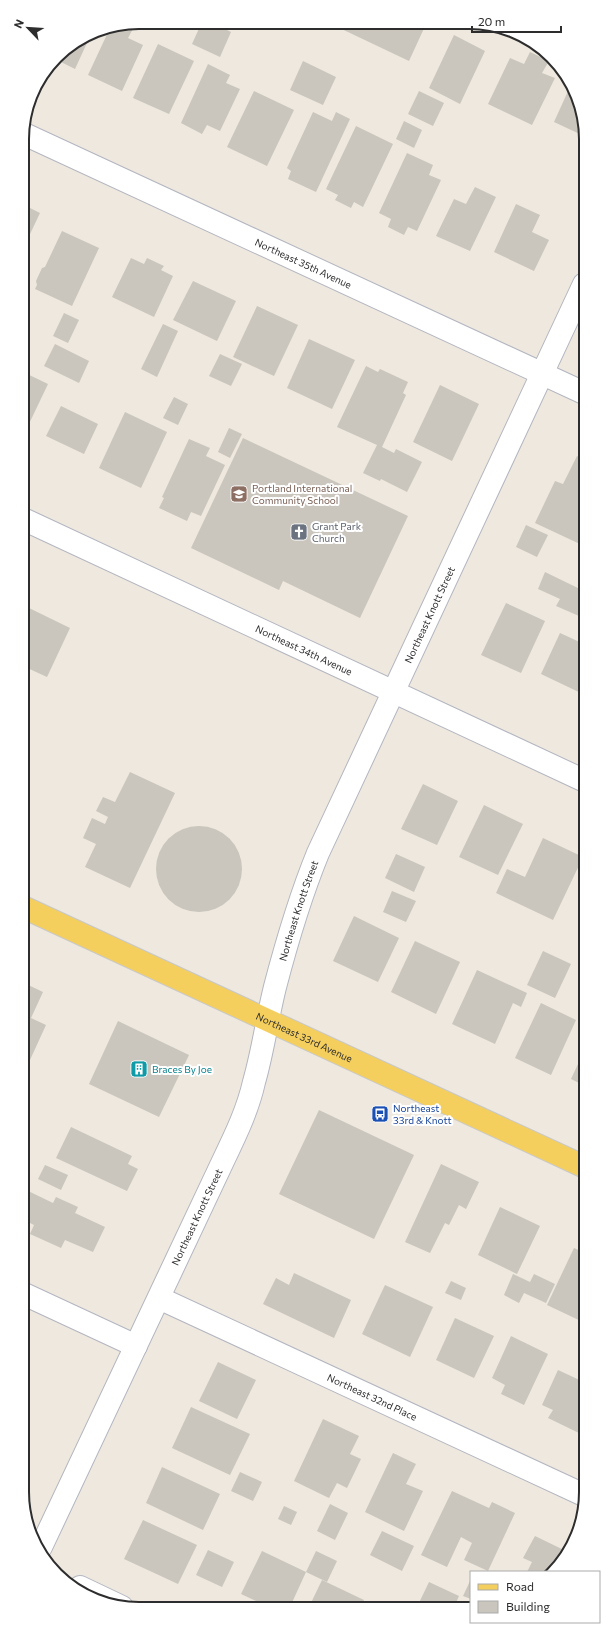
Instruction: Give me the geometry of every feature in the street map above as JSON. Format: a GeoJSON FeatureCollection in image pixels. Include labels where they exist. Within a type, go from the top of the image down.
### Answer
{"type":"FeatureCollection","features":[{"type":"Feature","properties":{"kind":"main road","name":"Northeast 33rd Avenue"},"geometry":{"type":"LineString","coordinates":[[29,910],[579,1165]]}},
{"type":"Feature","properties":{"kind":"street","name":"Northeast 35th Avenue"},"geometry":{"type":"LineString","coordinates":[[29,136],[579,391]]}},
{"type":"Feature","properties":{"kind":"street","name":"Northeast Knott Street"},"geometry":{"type":"LineString","coordinates":[[42,1544],[246,1110],[254,1084],[277,981],[301,896],[318,853],[392,691],[579,295]]}},
{"type":"Feature","properties":{"kind":"street","name":"Northeast 34th Avenue"},"geometry":{"type":"LineString","coordinates":[[29,522],[579,778]]}},
{"type":"Feature","properties":{"kind":"street"},"geometry":{"type":"LineString","coordinates":[[29,1296],[136,1346]]}},
{"type":"Feature","properties":{"kind":"street","name":"Northeast 32nd Place"},"geometry":{"type":"LineString","coordinates":[[159,1298],[579,1493]]}},
{"type":"Feature","properties":{"kind":"building"},"geometry":{"type":"Polygon","coordinates":[[[133,29],[128,38],[143,45],[122,91],[88,75],[107,34],[133,29]]]}},
{"type":"Feature","properties":{"kind":"building"},"geometry":{"type":"Polygon","coordinates":[[[199,29],[225,29],[231,32],[220,57],[192,44],[199,29]]]}},
{"type":"Feature","properties":{"kind":"building"},"geometry":{"type":"Polygon","coordinates":[[[342,29],[424,29],[409,61],[342,29]]]}},
{"type":"Feature","properties":{"kind":"building"},"geometry":{"type":"Polygon","coordinates":[[[454,35],[485,51],[460,104],[429,88],[454,35]]]}},
{"type":"Feature","properties":{"kind":"building"},"geometry":{"type":"Polygon","coordinates":[[[88,42],[75,69],[60,62],[66,56],[88,42]]]}},
{"type":"Feature","properties":{"kind":"building"},"geometry":{"type":"Polygon","coordinates":[[[158,44],[194,61],[169,114],[133,98],[158,44]]]}},
{"type":"Feature","properties":{"kind":"building"},"geometry":{"type":"Polygon","coordinates":[[[530,52],[547,61],[548,62],[542,73],[555,78],[532,125],[488,104],[510,58],[524,64],[530,52]]]}},
{"type":"Feature","properties":{"kind":"building"},"geometry":{"type":"Polygon","coordinates":[[[303,61],[336,77],[323,105],[290,90],[303,61]]]}},
{"type":"Feature","properties":{"kind":"building"},"geometry":{"type":"Polygon","coordinates":[[[208,64],[230,75],[226,83],[240,89],[220,131],[207,125],[202,134],[181,123],[208,64]]]}},
{"type":"Feature","properties":{"kind":"building"},"geometry":{"type":"Polygon","coordinates":[[[254,91],[294,110],[267,166],[227,147],[254,91]]]}},
{"type":"Feature","properties":{"kind":"building"},"geometry":{"type":"Polygon","coordinates":[[[419,91],[444,103],[433,126],[408,114],[419,91]]]}},
{"type":"Feature","properties":{"kind":"building"},"geometry":{"type":"Polygon","coordinates":[[[568,91],[577,118],[579,134],[554,122],[568,91]]]}},
{"type":"Feature","properties":{"kind":"building"},"geometry":{"type":"Polygon","coordinates":[[[313,112],[332,121],[336,112],[350,119],[316,192],[288,179],[291,171],[287,168],[313,112]]]}},
{"type":"Feature","properties":{"kind":"building"},"geometry":{"type":"Polygon","coordinates":[[[404,121],[422,130],[414,148],[396,139],[404,121]]]}},
{"type":"Feature","properties":{"kind":"building"},"geometry":{"type":"Polygon","coordinates":[[[356,126],[393,144],[363,207],[354,202],[351,208],[335,200],[338,195],[326,189],[356,126]]]}},
{"type":"Feature","properties":{"kind":"building"},"geometry":{"type":"Polygon","coordinates":[[[407,153],[433,165],[429,175],[441,180],[417,231],[408,227],[404,235],[388,227],[391,219],[379,213],[407,153]]]}},
{"type":"Feature","properties":{"kind":"building"},"geometry":{"type":"Polygon","coordinates":[[[475,187],[496,197],[470,251],[436,236],[454,199],[466,204],[475,187]]]}},
{"type":"Feature","properties":{"kind":"building"},"geometry":{"type":"Polygon","coordinates":[[[516,204],[540,215],[532,232],[549,240],[534,271],[494,252],[516,204]]]}},
{"type":"Feature","properties":{"kind":"building"},"geometry":{"type":"Polygon","coordinates":[[[29,208],[40,213],[29,236],[29,208]]]}},
{"type":"Feature","properties":{"kind":"building"},"geometry":{"type":"Polygon","coordinates":[[[62,231],[99,248],[72,306],[35,289],[37,285],[36,281],[42,268],[45,267],[62,231]]]}},
{"type":"Feature","properties":{"kind":"building"},"geometry":{"type":"Polygon","coordinates":[[[131,258],[144,264],[147,258],[164,266],[161,270],[173,276],[154,317],[112,297],[131,258]]]}},
{"type":"Feature","properties":{"kind":"building"},"geometry":{"type":"Polygon","coordinates":[[[193,281],[236,301],[217,341],[173,320],[193,281]]]}},
{"type":"Feature","properties":{"kind":"building"},"geometry":{"type":"Polygon","coordinates":[[[257,306],[298,325],[274,376],[233,357],[257,306]]]}},
{"type":"Feature","properties":{"kind":"building"},"geometry":{"type":"Polygon","coordinates":[[[64,313],[79,320],[68,343],[53,336],[64,313]]]}},
{"type":"Feature","properties":{"kind":"building"},"geometry":{"type":"Polygon","coordinates":[[[163,324],[178,331],[157,377],[141,369],[163,324]]]}},
{"type":"Feature","properties":{"kind":"building"},"geometry":{"type":"Polygon","coordinates":[[[309,339],[355,360],[332,409],[287,388],[309,339]]]}},
{"type":"Feature","properties":{"kind":"building"},"geometry":{"type":"Polygon","coordinates":[[[55,344],[89,361],[79,383],[44,366],[55,344]]]}},
{"type":"Feature","properties":{"kind":"building"},"geometry":{"type":"Polygon","coordinates":[[[220,354],[242,364],[231,386],[209,376],[220,354]]]}},
{"type":"Feature","properties":{"kind":"building"},"geometry":{"type":"Polygon","coordinates":[[[366,366],[378,372],[380,369],[408,382],[403,393],[406,395],[382,447],[394,453],[396,449],[422,462],[407,492],[381,479],[380,481],[363,473],[377,445],[337,427],[366,366]]]}},
{"type":"Feature","properties":{"kind":"building"},"geometry":{"type":"Polygon","coordinates":[[[29,375],[48,384],[29,424],[29,375]]]}},
{"type":"Feature","properties":{"kind":"building"},"geometry":{"type":"Polygon","coordinates":[[[440,385],[479,404],[452,461],[413,442],[440,385]]]}},
{"type":"Feature","properties":{"kind":"building"},"geometry":{"type":"Polygon","coordinates":[[[174,397],[188,404],[178,425],[163,418],[174,397]]]}},
{"type":"Feature","properties":{"kind":"building"},"geometry":{"type":"Polygon","coordinates":[[[61,406],[98,424],[84,454],[46,436],[61,406]]]}},
{"type":"Feature","properties":{"kind":"building"},"geometry":{"type":"Polygon","coordinates":[[[125,412],[167,432],[141,488],[99,468],[125,412]]]}},
{"type":"Feature","properties":{"kind":"building"},"geometry":{"type":"Polygon","coordinates":[[[229,428],[242,434],[230,458],[218,452],[229,428]]]}},
{"type":"Feature","properties":{"kind":"building","name":"Grant Park Church"},"geometry":{"type":"Polygon","coordinates":[[[243,438],[408,516],[360,618],[283,581],[279,590],[191,548],[243,438]]]}},
{"type":"Feature","properties":{"kind":"building"},"geometry":{"type":"Polygon","coordinates":[[[189,439],[210,448],[206,456],[225,465],[201,516],[191,512],[187,521],[159,508],[164,498],[162,497],[189,439]]]}},
{"type":"Feature","properties":{"kind":"building"},"geometry":{"type":"Polygon","coordinates":[[[577,456],[579,457],[579,544],[535,523],[555,481],[563,484],[577,456]]]}},
{"type":"Feature","properties":{"kind":"building"},"geometry":{"type":"Polygon","coordinates":[[[526,525],[548,535],[537,557],[516,547],[526,525]]]}},
{"type":"Feature","properties":{"kind":"building"},"geometry":{"type":"Polygon","coordinates":[[[545,572],[579,589],[579,616],[556,606],[560,599],[538,589],[545,572]]]}},
{"type":"Feature","properties":{"kind":"building"},"geometry":{"type":"Polygon","coordinates":[[[506,603],[545,621],[521,673],[481,655],[506,603]]]}},
{"type":"Feature","properties":{"kind":"building"},"geometry":{"type":"Polygon","coordinates":[[[29,608],[70,628],[47,677],[29,669],[29,608]]]}},
{"type":"Feature","properties":{"kind":"building"},"geometry":{"type":"Polygon","coordinates":[[[560,633],[579,642],[579,692],[541,674],[560,633]]]}},
{"type":"Feature","properties":{"kind":"building"},"geometry":{"type":"Polygon","coordinates":[[[130,772],[175,793],[130,888],[85,867],[96,844],[83,838],[92,818],[105,824],[108,817],[96,811],[103,797],[115,802],[130,772]]]}},
{"type":"Feature","properties":{"kind":"building"},"geometry":{"type":"Polygon","coordinates":[[[423,784],[458,801],[437,845],[401,829],[423,784]]]}},
{"type":"Feature","properties":{"kind":"building"},"geometry":{"type":"Polygon","coordinates":[[[484,805],[523,824],[498,875],[459,857],[484,805]]]}},
{"type":"Feature","properties":{"kind":"building"},"geometry":{"type":"Polygon","coordinates":[[[191,826],[207,826],[216,829],[230,838],[239,852],[242,861],[242,877],[239,886],[230,900],[216,909],[207,912],[191,912],[175,905],[168,900],[163,893],[156,877],[156,861],[163,845],[168,838],[175,833],[191,826]]]}},
{"type":"Feature","properties":{"kind":"building"},"geometry":{"type":"Polygon","coordinates":[[[543,838],[579,855],[579,865],[553,920],[496,893],[507,869],[525,877],[543,838]]]}},
{"type":"Feature","properties":{"kind":"building"},"geometry":{"type":"Polygon","coordinates":[[[396,854],[425,867],[414,892],[385,878],[396,854]]]}},
{"type":"Feature","properties":{"kind":"building"},"geometry":{"type":"Polygon","coordinates":[[[392,891],[416,901],[406,922],[383,912],[392,891]]]}},
{"type":"Feature","properties":{"kind":"building"},"geometry":{"type":"Polygon","coordinates":[[[354,916],[399,938],[378,982],[333,961],[354,916]]]}},
{"type":"Feature","properties":{"kind":"building"},"geometry":{"type":"Polygon","coordinates":[[[415,941],[460,962],[436,1014],[391,992],[415,941]]]}},
{"type":"Feature","properties":{"kind":"building"},"geometry":{"type":"Polygon","coordinates":[[[543,951],[571,964],[555,998],[527,985],[543,951]]]}},
{"type":"Feature","properties":{"kind":"building"},"geometry":{"type":"Polygon","coordinates":[[[477,970],[527,993],[521,1007],[513,1003],[495,1044],[452,1024],[477,970]]]}},
{"type":"Feature","properties":{"kind":"building"},"geometry":{"type":"Polygon","coordinates":[[[29,985],[43,992],[31,1018],[46,1025],[29,1062],[29,985]]]}},
{"type":"Feature","properties":{"kind":"building"},"geometry":{"type":"Polygon","coordinates":[[[541,1003],[576,1020],[551,1075],[515,1058],[541,1003]]]}},
{"type":"Feature","properties":{"kind":"building","name":"Braces By Joe"},"geometry":{"type":"Polygon","coordinates":[[[118,1021],[189,1055],[159,1117],[89,1084],[118,1021]]]}},
{"type":"Feature","properties":{"kind":"building"},"geometry":{"type":"Polygon","coordinates":[[[579,1062],[579,1083],[571,1079],[579,1062]]]}},
{"type":"Feature","properties":{"kind":"building"},"geometry":{"type":"Polygon","coordinates":[[[319,1110],[414,1155],[374,1239],[279,1194],[319,1110]]]}},
{"type":"Feature","properties":{"kind":"building"},"geometry":{"type":"Polygon","coordinates":[[[71,1127],[132,1156],[128,1164],[138,1169],[127,1191],[56,1158],[71,1127]]]}},
{"type":"Feature","properties":{"kind":"building"},"geometry":{"type":"Polygon","coordinates":[[[441,1164],[479,1182],[466,1209],[459,1205],[449,1225],[445,1223],[430,1253],[405,1242],[441,1164]]]}},
{"type":"Feature","properties":{"kind":"building"},"geometry":{"type":"Polygon","coordinates":[[[45,1165],[68,1175],[61,1190],[38,1179],[45,1165]]]}},
{"type":"Feature","properties":{"kind":"building"},"geometry":{"type":"Polygon","coordinates":[[[29,1191],[53,1203],[56,1197],[78,1207],[75,1213],[105,1227],[93,1252],[65,1240],[61,1248],[30,1234],[34,1225],[29,1222],[29,1191]]]}},
{"type":"Feature","properties":{"kind":"building"},"geometry":{"type":"Polygon","coordinates":[[[500,1207],[540,1226],[517,1274],[478,1255],[500,1207]]]}},
{"type":"Feature","properties":{"kind":"building"},"geometry":{"type":"Polygon","coordinates":[[[574,1248],[579,1250],[579,1320],[547,1305],[574,1248]]]}},
{"type":"Feature","properties":{"kind":"building"},"geometry":{"type":"Polygon","coordinates":[[[294,1273],[351,1300],[334,1338],[263,1304],[276,1278],[289,1285],[294,1273]]]}},
{"type":"Feature","properties":{"kind":"building"},"geometry":{"type":"Polygon","coordinates":[[[513,1274],[530,1282],[534,1274],[555,1284],[546,1303],[524,1293],[519,1303],[504,1295],[513,1274]]]}},
{"type":"Feature","properties":{"kind":"building"},"geometry":{"type":"Polygon","coordinates":[[[451,1281],[466,1288],[461,1300],[445,1293],[451,1281]]]}},
{"type":"Feature","properties":{"kind":"building"},"geometry":{"type":"Polygon","coordinates":[[[385,1285],[433,1307],[410,1357],[362,1334],[385,1285]]]}},
{"type":"Feature","properties":{"kind":"building"},"geometry":{"type":"Polygon","coordinates":[[[455,1318],[494,1336],[474,1378],[436,1360],[455,1318]]]}},
{"type":"Feature","properties":{"kind":"building"},"geometry":{"type":"Polygon","coordinates":[[[511,1336],[548,1354],[524,1405],[501,1394],[505,1385],[492,1378],[511,1336]]]}},
{"type":"Feature","properties":{"kind":"building"},"geometry":{"type":"Polygon","coordinates":[[[218,1362],[256,1380],[237,1419],[199,1401],[218,1362]]]}},
{"type":"Feature","properties":{"kind":"building"},"geometry":{"type":"Polygon","coordinates":[[[558,1370],[579,1380],[579,1433],[548,1418],[553,1410],[542,1405],[558,1370]]]}},
{"type":"Feature","properties":{"kind":"building"},"geometry":{"type":"Polygon","coordinates":[[[191,1407],[250,1434],[230,1475],[172,1448],[191,1407]]]}},
{"type":"Feature","properties":{"kind":"building"},"geometry":{"type":"Polygon","coordinates":[[[323,1419],[359,1436],[350,1454],[361,1459],[347,1488],[337,1483],[329,1498],[294,1481],[323,1419]]]}},
{"type":"Feature","properties":{"kind":"building"},"geometry":{"type":"Polygon","coordinates":[[[393,1453],[416,1464],[406,1484],[423,1491],[404,1531],[365,1512],[393,1453]]]}},
{"type":"Feature","properties":{"kind":"building"},"geometry":{"type":"Polygon","coordinates":[[[162,1467],[220,1494],[203,1530],[146,1503],[162,1467]]]}},
{"type":"Feature","properties":{"kind":"building"},"geometry":{"type":"Polygon","coordinates":[[[240,1472],[262,1482],[253,1501],[231,1491],[240,1472]]]}},
{"type":"Feature","properties":{"kind":"building"},"geometry":{"type":"Polygon","coordinates":[[[452,1491],[489,1508],[492,1502],[515,1513],[488,1571],[464,1560],[472,1543],[461,1537],[447,1567],[421,1555],[452,1491]]]}},
{"type":"Feature","properties":{"kind":"building"},"geometry":{"type":"Polygon","coordinates":[[[330,1504],[348,1513],[335,1540],[317,1531],[330,1504]]]}},
{"type":"Feature","properties":{"kind":"building"},"geometry":{"type":"Polygon","coordinates":[[[284,1506],[297,1512],[291,1525],[278,1519],[284,1506]]]}},
{"type":"Feature","properties":{"kind":"building"},"geometry":{"type":"Polygon","coordinates":[[[143,1520],[197,1545],[178,1584],[124,1559],[143,1520]]]}},
{"type":"Feature","properties":{"kind":"building"},"geometry":{"type":"Polygon","coordinates":[[[382,1531],[414,1546],[402,1571],[370,1555],[382,1531]]]}},
{"type":"Feature","properties":{"kind":"building"},"geometry":{"type":"Polygon","coordinates":[[[535,1536],[562,1549],[546,1571],[528,1571],[532,1562],[523,1558],[535,1536]]]}},
{"type":"Feature","properties":{"kind":"building"},"geometry":{"type":"Polygon","coordinates":[[[208,1550],[234,1562],[222,1587],[196,1575],[208,1550]]]}},
{"type":"Feature","properties":{"kind":"building"},"geometry":{"type":"Polygon","coordinates":[[[262,1551],[306,1572],[292,1602],[258,1602],[241,1594],[262,1551]]]}},
{"type":"Feature","properties":{"kind":"building"},"geometry":{"type":"Polygon","coordinates":[[[316,1551],[337,1561],[327,1582],[306,1572],[316,1551]]]}},
{"type":"Feature","properties":{"kind":"building"},"geometry":{"type":"Polygon","coordinates":[[[322,1580],[364,1600],[363,1602],[311,1602],[322,1580]]]}},
{"type":"Feature","properties":{"kind":"building"},"geometry":{"type":"Polygon","coordinates":[[[470,1581],[470,1599],[463,1596],[470,1581]]]}},
{"type":"Feature","properties":{"kind":"building"},"geometry":{"type":"Polygon","coordinates":[[[429,1582],[459,1596],[456,1602],[419,1602],[429,1582]]]}},
{"type":"Feature","properties":{"kind":"place","name":"Portland International Community School"},"geometry":{"type":"Point","coordinates":[239,494]}},
{"type":"Feature","properties":{"kind":"place","name":"Grant Park Church"},"geometry":{"type":"Point","coordinates":[299,532]}},
{"type":"Feature","properties":{"kind":"place","name":"Braces By Joe"},"geometry":{"type":"Point","coordinates":[139,1069]}},
{"type":"Feature","properties":{"kind":"place","name":"Northeast 33rd & Knott"},"geometry":{"type":"Point","coordinates":[380,1114]}}]}
